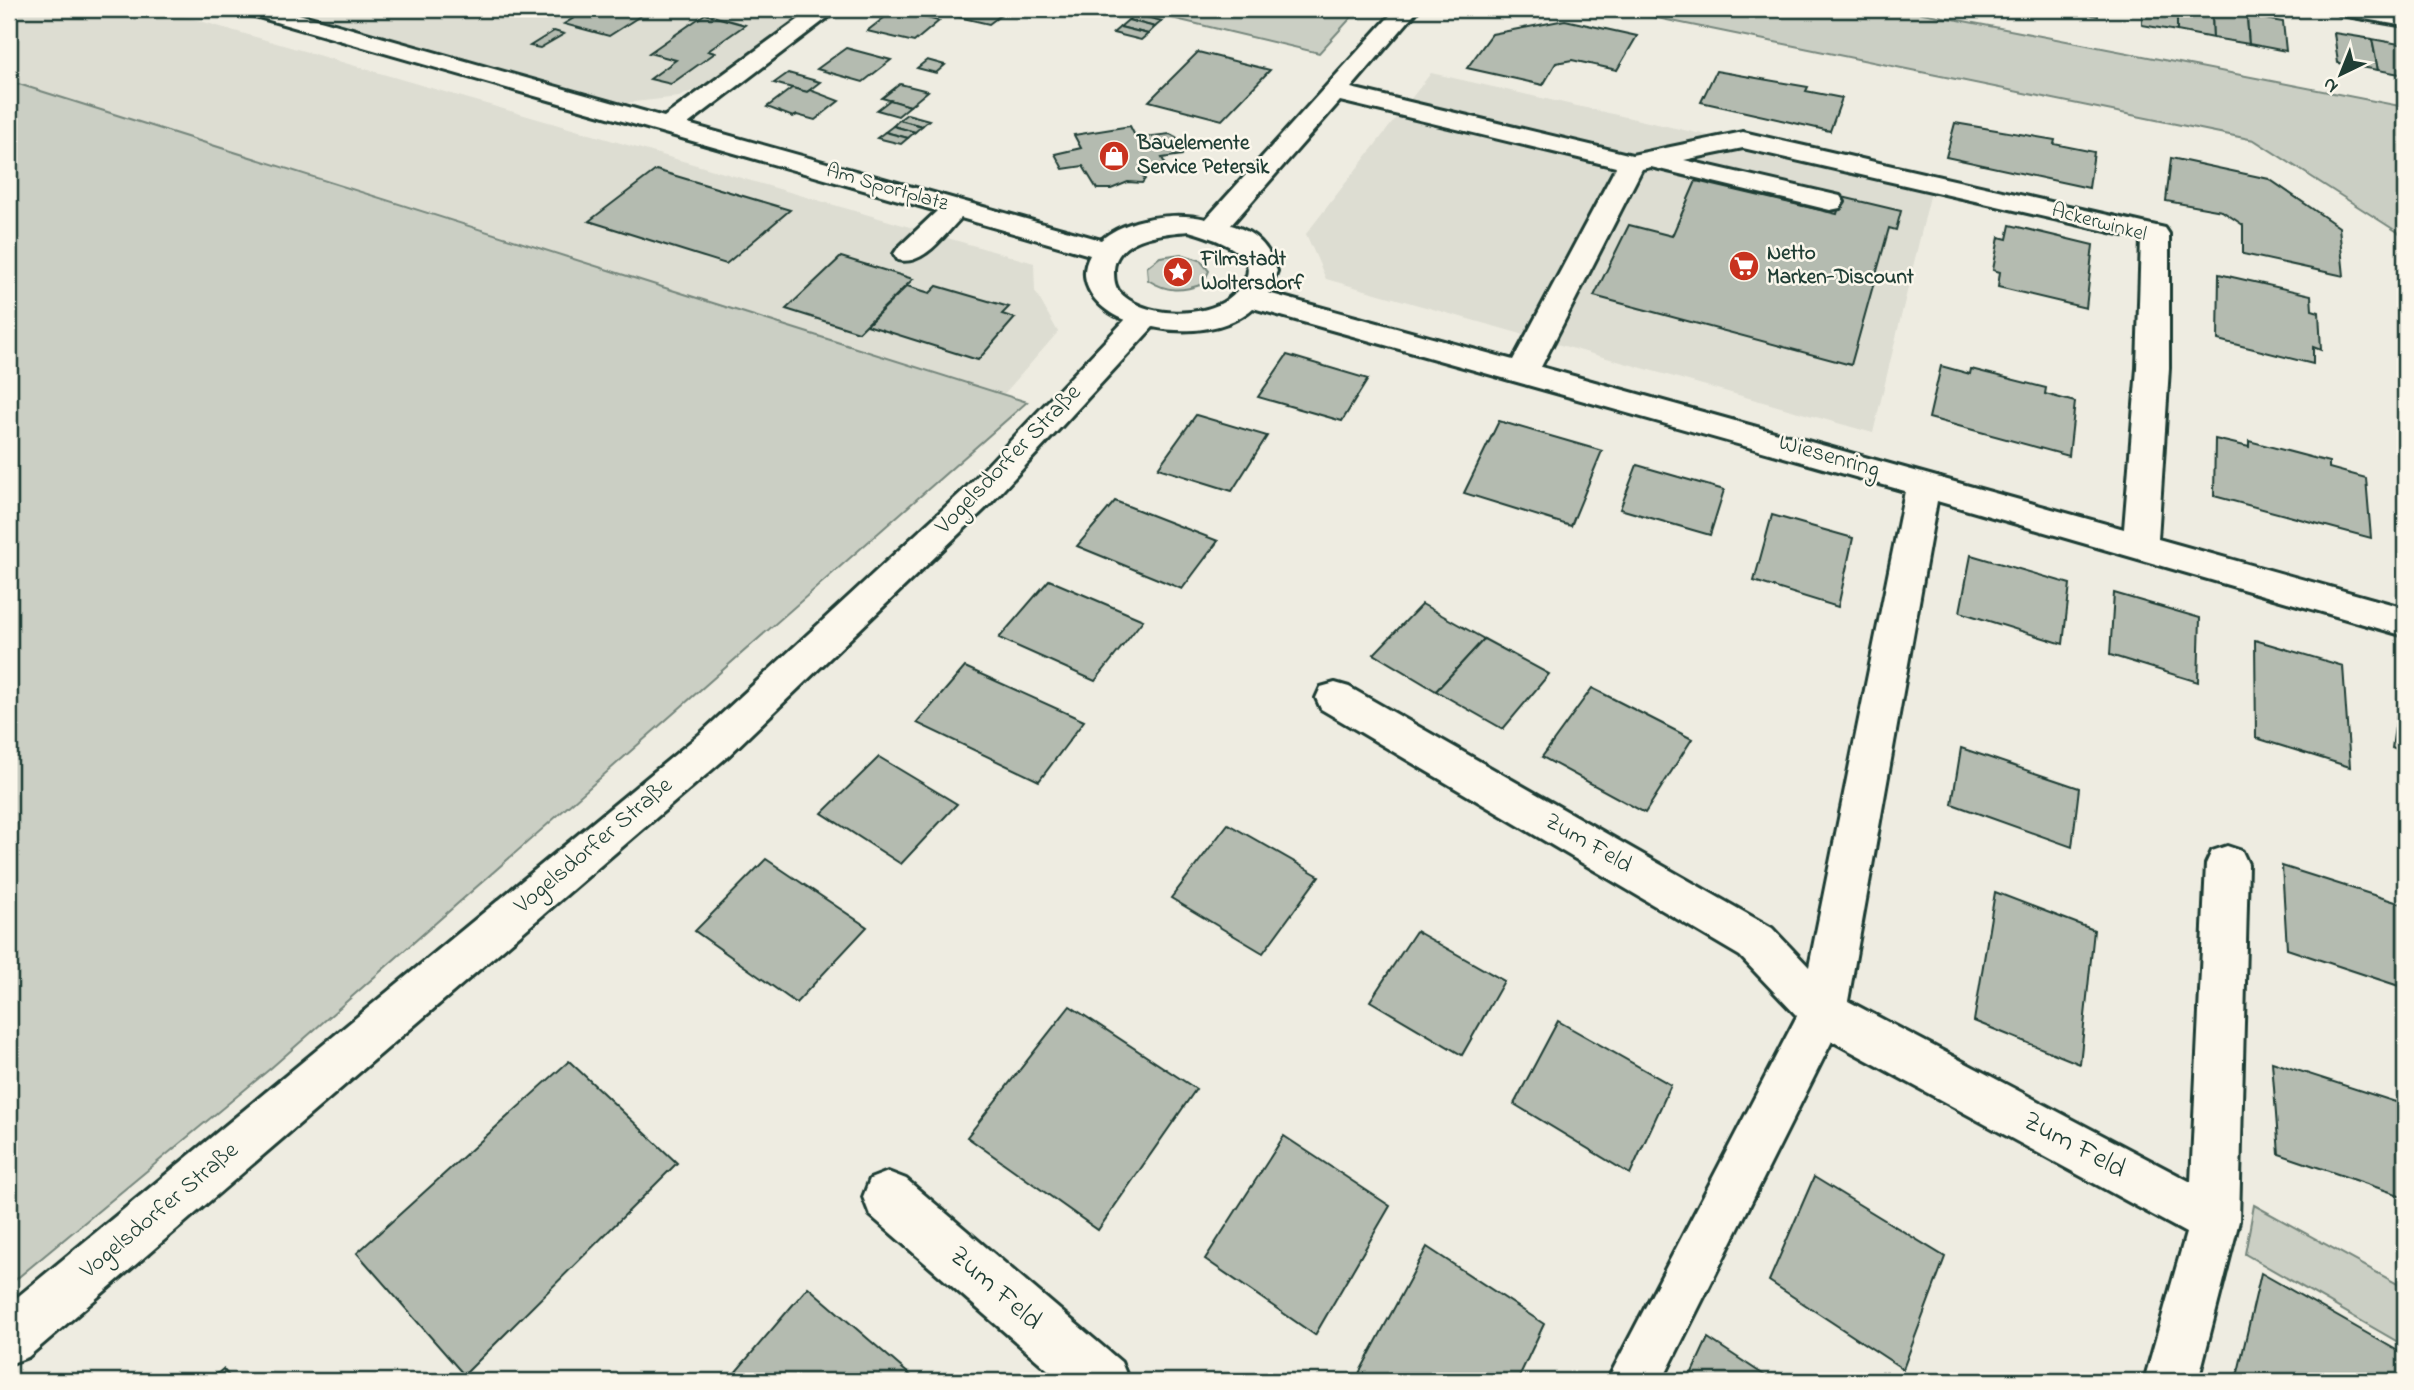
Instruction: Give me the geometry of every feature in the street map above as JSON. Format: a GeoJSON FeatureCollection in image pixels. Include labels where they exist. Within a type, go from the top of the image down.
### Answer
{"type":"FeatureCollection","features":[{"type":"Feature","properties":{"kind":"street","name":"Am Sportplatz"},"geometry":{"type":"LineString","coordinates":[[256,9],[1107,251]]}},
{"type":"Feature","properties":{"kind":"street"},"geometry":{"type":"LineString","coordinates":[[668,126],[828,9]]}},
{"type":"Feature","properties":{"kind":"street"},"geometry":{"type":"LineString","coordinates":[[1214,227],[1408,9]]}},
{"type":"Feature","properties":{"kind":"street"},"geometry":{"type":"LineString","coordinates":[[2347,9],[2405,19]]}},
{"type":"Feature","properties":{"kind":"street"},"geometry":{"type":"LineString","coordinates":[[1334,92],[1830,202]]}},
{"type":"Feature","properties":{"kind":"street","name":"Ackerwinkel"},"geometry":{"type":"LineString","coordinates":[[1641,162],[1743,140],[2155,234],[2153,368],[2140,545]]}},
{"type":"Feature","properties":{"kind":"street"},"geometry":{"type":"LineString","coordinates":[[1523,371],[1641,162]]}},
{"type":"Feature","properties":{"kind":"street"},"geometry":{"type":"LineString","coordinates":[[908,254],[957,208]]}},
{"type":"Feature","properties":{"kind":"street"},"geometry":{"type":"LineString","coordinates":[[1163,224],[1214,227],[1237,236],[1254,249],[1263,265],[1262,282],[1252,298],[1237,309],[1205,319],[1168,321],[1145,317],[1124,309],[1108,297],[1099,283],[1098,268],[1107,251],[1138,230],[1163,224]]}},
{"type":"Feature","properties":{"kind":"street","name":"Wiesenring"},"geometry":{"type":"LineString","coordinates":[[1252,298],[1523,371],[2405,622]]}},
{"type":"Feature","properties":{"kind":"street","name":"Vogelsdorfer Straße"},"geometry":{"type":"LineString","coordinates":[[9,1338],[714,745],[978,496],[1145,317]]}},
{"type":"Feature","properties":{"kind":"street"},"geometry":{"type":"LineString","coordinates":[[1634,1381],[1823,1012],[1923,484]]}},
{"type":"Feature","properties":{"kind":"street","name":"Zum Feld"},"geometry":{"type":"LineString","coordinates":[[1335,698],[1756,942],[1823,1012],[2214,1221]]}},
{"type":"Feature","properties":{"kind":"street"},"geometry":{"type":"LineString","coordinates":[[2171,1381],[2214,1221],[2227,864]]}},
{"type":"Feature","properties":{"kind":"street","name":"Zum Feld"},"geometry":{"type":"LineString","coordinates":[[888,1197],[1102,1381]]}},
{"type":"Feature","properties":{"kind":"shaded area"},"geometry":{"type":"Polygon","coordinates":[[[9,9],[159,9],[1034,263],[1035,291],[1058,332],[1004,394],[9,81],[9,9]]]}},
{"type":"Feature","properties":{"kind":"shaded area"},"geometry":{"type":"Polygon","coordinates":[[[287,9],[809,9],[701,87],[679,97],[626,103],[287,9]]]}},
{"type":"Feature","properties":{"kind":"shaded area"},"geometry":{"type":"Polygon","coordinates":[[[1134,9],[1359,9],[1319,53],[1134,9]]]}},
{"type":"Feature","properties":{"kind":"shaded area"},"geometry":{"type":"Polygon","coordinates":[[[1613,9],[1902,9],[2405,107],[2405,242],[2404,236],[2254,140],[1613,9]]]}},
{"type":"Feature","properties":{"kind":"shaded area"},"geometry":{"type":"Polygon","coordinates":[[[1431,73],[1706,135],[1756,152],[1931,192],[1873,433],[1326,279],[1306,234],[1431,73]]]}},
{"type":"Feature","properties":{"kind":"shaded area"},"geometry":{"type":"Polygon","coordinates":[[[9,81],[1027,402],[271,1068],[9,1285],[9,81]]]}},
{"type":"Feature","properties":{"kind":"shaded area"},"geometry":{"type":"Polygon","coordinates":[[[1181,254],[1200,260],[1209,271],[1203,284],[1174,290],[1148,280],[1147,267],[1160,257],[1181,254]]]}},
{"type":"Feature","properties":{"kind":"shaded area"},"geometry":{"type":"Polygon","coordinates":[[[2254,1205],[2405,1288],[2405,1346],[2245,1254],[2254,1205]]]}},
{"type":"Feature","properties":{"kind":"building"},"geometry":{"type":"Polygon","coordinates":[[[589,9],[651,9],[609,36],[564,24],[589,9]]]}},
{"type":"Feature","properties":{"kind":"building"},"geometry":{"type":"Polygon","coordinates":[[[962,9],[976,9],[1001,15],[989,24],[954,16],[962,9]]]}},
{"type":"Feature","properties":{"kind":"building"},"geometry":{"type":"Polygon","coordinates":[[[2098,9],[2098,16],[2064,10],[2098,9]]]}},
{"type":"Feature","properties":{"kind":"building"},"geometry":{"type":"Polygon","coordinates":[[[2142,9],[2177,9],[2177,31],[2142,25],[2142,9]]]}},
{"type":"Feature","properties":{"kind":"building"},"geometry":{"type":"Polygon","coordinates":[[[2177,9],[2212,10],[2213,38],[2177,31],[2177,9]]]}},
{"type":"Feature","properties":{"kind":"building"},"geometry":{"type":"Polygon","coordinates":[[[894,10],[939,21],[914,42],[867,31],[894,10]]]}},
{"type":"Feature","properties":{"kind":"building"},"geometry":{"type":"Polygon","coordinates":[[[2212,10],[2247,16],[2249,44],[2213,38],[2212,10]]]}},
{"type":"Feature","properties":{"kind":"building"},"geometry":{"type":"Polygon","coordinates":[[[705,14],[745,25],[708,51],[715,53],[671,84],[650,79],[676,60],[649,53],[705,14]]]}},
{"type":"Feature","properties":{"kind":"building"},"geometry":{"type":"Polygon","coordinates":[[[1134,14],[1162,21],[1155,27],[1128,20],[1134,14]]]}},
{"type":"Feature","properties":{"kind":"building"},"geometry":{"type":"Polygon","coordinates":[[[2247,16],[2283,22],[2286,51],[2249,44],[2247,16]]]}},
{"type":"Feature","properties":{"kind":"building"},"geometry":{"type":"Polygon","coordinates":[[[1128,20],[1155,27],[1148,34],[1120,27],[1128,20]]]}},
{"type":"Feature","properties":{"kind":"building"},"geometry":{"type":"Polygon","coordinates":[[[1565,20],[1637,36],[1617,70],[1572,60],[1556,63],[1543,85],[1467,68],[1492,34],[1565,20]]]}},
{"type":"Feature","properties":{"kind":"building"},"geometry":{"type":"Polygon","coordinates":[[[1120,27],[1148,34],[1141,40],[1113,33],[1120,27]]]}},
{"type":"Feature","properties":{"kind":"building"},"geometry":{"type":"Polygon","coordinates":[[[554,31],[564,34],[540,48],[530,46],[554,31]]]}},
{"type":"Feature","properties":{"kind":"building"},"geometry":{"type":"Polygon","coordinates":[[[2334,33],[2372,39],[2378,70],[2338,63],[2334,33]]]}},
{"type":"Feature","properties":{"kind":"building"},"geometry":{"type":"Polygon","coordinates":[[[2372,39],[2405,45],[2405,75],[2378,70],[2372,39]]]}},
{"type":"Feature","properties":{"kind":"building"},"geometry":{"type":"Polygon","coordinates":[[[846,48],[891,60],[863,82],[817,69],[846,48]]]}},
{"type":"Feature","properties":{"kind":"building"},"geometry":{"type":"Polygon","coordinates":[[[1198,52],[1270,70],[1222,120],[1149,101],[1198,52]]]}},
{"type":"Feature","properties":{"kind":"building"},"geometry":{"type":"Polygon","coordinates":[[[927,60],[945,65],[936,73],[917,68],[927,60]]]}},
{"type":"Feature","properties":{"kind":"building"},"geometry":{"type":"Polygon","coordinates":[[[1716,71],[1808,87],[1806,91],[1842,98],[1830,131],[1701,102],[1716,71]]]}},
{"type":"Feature","properties":{"kind":"building"},"geometry":{"type":"Polygon","coordinates":[[[788,73],[820,82],[807,92],[774,83],[788,73]]]}},
{"type":"Feature","properties":{"kind":"building"},"geometry":{"type":"Polygon","coordinates":[[[900,84],[928,91],[910,106],[882,98],[900,84]]]}},
{"type":"Feature","properties":{"kind":"building"},"geometry":{"type":"Polygon","coordinates":[[[792,88],[807,92],[810,90],[839,101],[815,120],[797,115],[793,117],[767,107],[792,88]]]}},
{"type":"Feature","properties":{"kind":"building"},"geometry":{"type":"Polygon","coordinates":[[[890,100],[910,106],[898,116],[877,110],[890,100]]]}},
{"type":"Feature","properties":{"kind":"building"},"geometry":{"type":"Polygon","coordinates":[[[907,114],[929,120],[922,126],[899,120],[907,114]]]}},
{"type":"Feature","properties":{"kind":"building"},"geometry":{"type":"Polygon","coordinates":[[[899,120],[922,126],[915,132],[893,126],[899,120]]]}},
{"type":"Feature","properties":{"kind":"building"},"geometry":{"type":"Polygon","coordinates":[[[1955,123],[2055,140],[2054,144],[2094,152],[2089,188],[1946,157],[1955,123]]]}},
{"type":"Feature","properties":{"kind":"building"},"geometry":{"type":"Polygon","coordinates":[[[893,126],[915,132],[908,138],[885,132],[893,126]]]}},
{"type":"Feature","properties":{"kind":"building","name":"Bauelemente Service Petersik"},"geometry":{"type":"Polygon","coordinates":[[[1130,126],[1136,138],[1170,134],[1176,137],[1184,150],[1182,155],[1162,158],[1167,167],[1140,172],[1145,179],[1142,183],[1128,182],[1111,189],[1097,189],[1083,166],[1063,169],[1055,154],[1081,148],[1074,135],[1130,126]]]}},
{"type":"Feature","properties":{"kind":"building"},"geometry":{"type":"Polygon","coordinates":[[[885,132],[908,138],[901,144],[877,138],[885,132]]]}},
{"type":"Feature","properties":{"kind":"building"},"geometry":{"type":"Polygon","coordinates":[[[2171,158],[2269,179],[2339,227],[2344,276],[2243,254],[2243,225],[2222,211],[2166,201],[2171,158]]]}},
{"type":"Feature","properties":{"kind":"building"},"geometry":{"type":"Polygon","coordinates":[[[656,170],[790,210],[726,264],[589,221],[656,170]]]}},
{"type":"Feature","properties":{"kind":"building","name":"Netto Marken-Discount"},"geometry":{"type":"Polygon","coordinates":[[[1696,181],[1837,214],[1842,197],[1901,211],[1896,230],[1889,228],[1851,365],[1594,296],[1629,225],[1672,236],[1696,181]]]}},
{"type":"Feature","properties":{"kind":"building"},"geometry":{"type":"Polygon","coordinates":[[[2010,225],[2093,245],[2086,308],[1998,287],[2000,272],[1993,270],[1999,237],[2007,239],[2010,225]]]}},
{"type":"Feature","properties":{"kind":"building"},"geometry":{"type":"Polygon","coordinates":[[[841,257],[913,279],[859,332],[786,309],[841,257]]]}},
{"type":"Feature","properties":{"kind":"building"},"geometry":{"type":"Polygon","coordinates":[[[2219,274],[2311,295],[2312,310],[2319,312],[2321,350],[2313,347],[2313,364],[2218,340],[2219,274]]]}},
{"type":"Feature","properties":{"kind":"building"},"geometry":{"type":"Polygon","coordinates":[[[907,286],[930,293],[937,286],[1009,307],[1002,314],[1015,318],[978,360],[867,325],[907,286]]]}},
{"type":"Feature","properties":{"kind":"building"},"geometry":{"type":"Polygon","coordinates":[[[1287,355],[1368,379],[1342,421],[1258,397],[1287,355]]]}},
{"type":"Feature","properties":{"kind":"building"},"geometry":{"type":"Polygon","coordinates":[[[1941,366],[1970,374],[1971,369],[2046,388],[2045,394],[2075,402],[2069,456],[1929,418],[1941,366]]]}},
{"type":"Feature","properties":{"kind":"building"},"geometry":{"type":"Polygon","coordinates":[[[1196,415],[1267,436],[1232,491],[1158,468],[1196,415]]]}},
{"type":"Feature","properties":{"kind":"building"},"geometry":{"type":"Polygon","coordinates":[[[1499,421],[1602,451],[1571,526],[1464,493],[1499,421]]]}},
{"type":"Feature","properties":{"kind":"building"},"geometry":{"type":"Polygon","coordinates":[[[2215,439],[2249,447],[2249,441],[2329,462],[2329,468],[2366,478],[2371,538],[2214,496],[2215,439]]]}},
{"type":"Feature","properties":{"kind":"building"},"geometry":{"type":"Polygon","coordinates":[[[1637,465],[1724,490],[1710,535],[1620,509],[1637,465]]]}},
{"type":"Feature","properties":{"kind":"building"},"geometry":{"type":"Polygon","coordinates":[[[1115,501],[1218,541],[1182,589],[1077,546],[1115,501]]]}},
{"type":"Feature","properties":{"kind":"building"},"geometry":{"type":"Polygon","coordinates":[[[1772,515],[1853,538],[1838,607],[1754,581],[1772,515]]]}},
{"type":"Feature","properties":{"kind":"building"},"geometry":{"type":"Polygon","coordinates":[[[1971,555],[2070,584],[2063,644],[1960,612],[1971,555]]]}},
{"type":"Feature","properties":{"kind":"building"},"geometry":{"type":"Polygon","coordinates":[[[1049,580],[1143,620],[1095,681],[999,638],[1049,580]]]}},
{"type":"Feature","properties":{"kind":"building"},"geometry":{"type":"Polygon","coordinates":[[[2114,593],[2200,618],[2198,682],[2110,655],[2114,593]]]}},
{"type":"Feature","properties":{"kind":"building"},"geometry":{"type":"Polygon","coordinates":[[[1422,604],[1484,639],[1436,691],[1374,654],[1422,604]]]}},
{"type":"Feature","properties":{"kind":"building"},"geometry":{"type":"Polygon","coordinates":[[[1484,639],[1549,674],[1503,729],[1436,691],[1484,639]]]}},
{"type":"Feature","properties":{"kind":"building"},"geometry":{"type":"Polygon","coordinates":[[[2255,640],[2343,666],[2350,767],[2256,738],[2255,640]]]}},
{"type":"Feature","properties":{"kind":"building"},"geometry":{"type":"Polygon","coordinates":[[[965,667],[1084,721],[1039,781],[917,723],[965,667]]]}},
{"type":"Feature","properties":{"kind":"building"},"geometry":{"type":"Polygon","coordinates":[[[2401,684],[2405,686],[2405,753],[2392,748],[2401,684]]]}},
{"type":"Feature","properties":{"kind":"building"},"geometry":{"type":"Polygon","coordinates":[[[1592,688],[1692,739],[1645,813],[1542,757],[1592,688]]]}},
{"type":"Feature","properties":{"kind":"building"},"geometry":{"type":"Polygon","coordinates":[[[1961,748],[2079,788],[2072,847],[1952,804],[1961,748]]]}},
{"type":"Feature","properties":{"kind":"building"},"geometry":{"type":"Polygon","coordinates":[[[879,757],[957,804],[901,864],[822,813],[879,757]]]}},
{"type":"Feature","properties":{"kind":"building"},"geometry":{"type":"Polygon","coordinates":[[[1228,824],[1319,876],[1263,953],[1171,898],[1228,824]]]}},
{"type":"Feature","properties":{"kind":"building"},"geometry":{"type":"Polygon","coordinates":[[[766,859],[867,927],[796,1003],[695,931],[766,859]]]}},
{"type":"Feature","properties":{"kind":"building"},"geometry":{"type":"Polygon","coordinates":[[[2282,866],[2405,905],[2405,988],[2287,949],[2282,866]]]}},
{"type":"Feature","properties":{"kind":"building"},"geometry":{"type":"Polygon","coordinates":[[[1995,892],[2094,930],[2080,1064],[1974,1021],[1995,892]]]}},
{"type":"Feature","properties":{"kind":"building"},"geometry":{"type":"Polygon","coordinates":[[[1416,931],[1504,981],[1462,1055],[1370,1001],[1416,931]]]}},
{"type":"Feature","properties":{"kind":"building"},"geometry":{"type":"Polygon","coordinates":[[[1070,1006],[1196,1089],[1098,1230],[967,1137],[1070,1006]]]}},
{"type":"Feature","properties":{"kind":"building"},"geometry":{"type":"Polygon","coordinates":[[[1558,1021],[1671,1085],[1630,1174],[1514,1104],[1558,1021]]]}},
{"type":"Feature","properties":{"kind":"building"},"geometry":{"type":"Polygon","coordinates":[[[569,1061],[677,1163],[464,1375],[357,1253],[569,1061]]]}},
{"type":"Feature","properties":{"kind":"building"},"geometry":{"type":"Polygon","coordinates":[[[2272,1062],[2405,1105],[2405,1197],[2279,1154],[2272,1062]]]}},
{"type":"Feature","properties":{"kind":"building"},"geometry":{"type":"Polygon","coordinates":[[[1284,1136],[1390,1206],[1315,1335],[1205,1259],[1284,1136]]]}},
{"type":"Feature","properties":{"kind":"building"},"geometry":{"type":"Polygon","coordinates":[[[1814,1177],[1945,1257],[1903,1369],[1769,1281],[1814,1177]]]}},
{"type":"Feature","properties":{"kind":"building"},"geometry":{"type":"Polygon","coordinates":[[[1427,1247],[1544,1324],[1517,1381],[1356,1379],[1427,1247]]]}},
{"type":"Feature","properties":{"kind":"building"},"geometry":{"type":"Polygon","coordinates":[[[2261,1273],[2405,1355],[2405,1381],[2236,1381],[2261,1273]]]}},
{"type":"Feature","properties":{"kind":"building"},"geometry":{"type":"Polygon","coordinates":[[[808,1287],[917,1381],[728,1381],[808,1287]]]}},
{"type":"Feature","properties":{"kind":"building"},"geometry":{"type":"Polygon","coordinates":[[[1708,1338],[1773,1381],[1688,1381],[1708,1338]]]}},
{"type":"Feature","properties":{"kind":"building"},"geometry":{"type":"Polygon","coordinates":[[[223,1369],[233,1381],[209,1381],[223,1369]]]}},
{"type":"Feature","properties":{"kind":"place","name":"Bauelemente Service Petersik"},"geometry":{"type":"Point","coordinates":[1114,156]}},
{"type":"Feature","properties":{"kind":"place","name":"Netto Marken-Discount"},"geometry":{"type":"Point","coordinates":[1744,266]}},
{"type":"Feature","properties":{"kind":"place","name":"Filmstadt Woltersdorf"},"geometry":{"type":"Point","coordinates":[1178,272]}}]}
